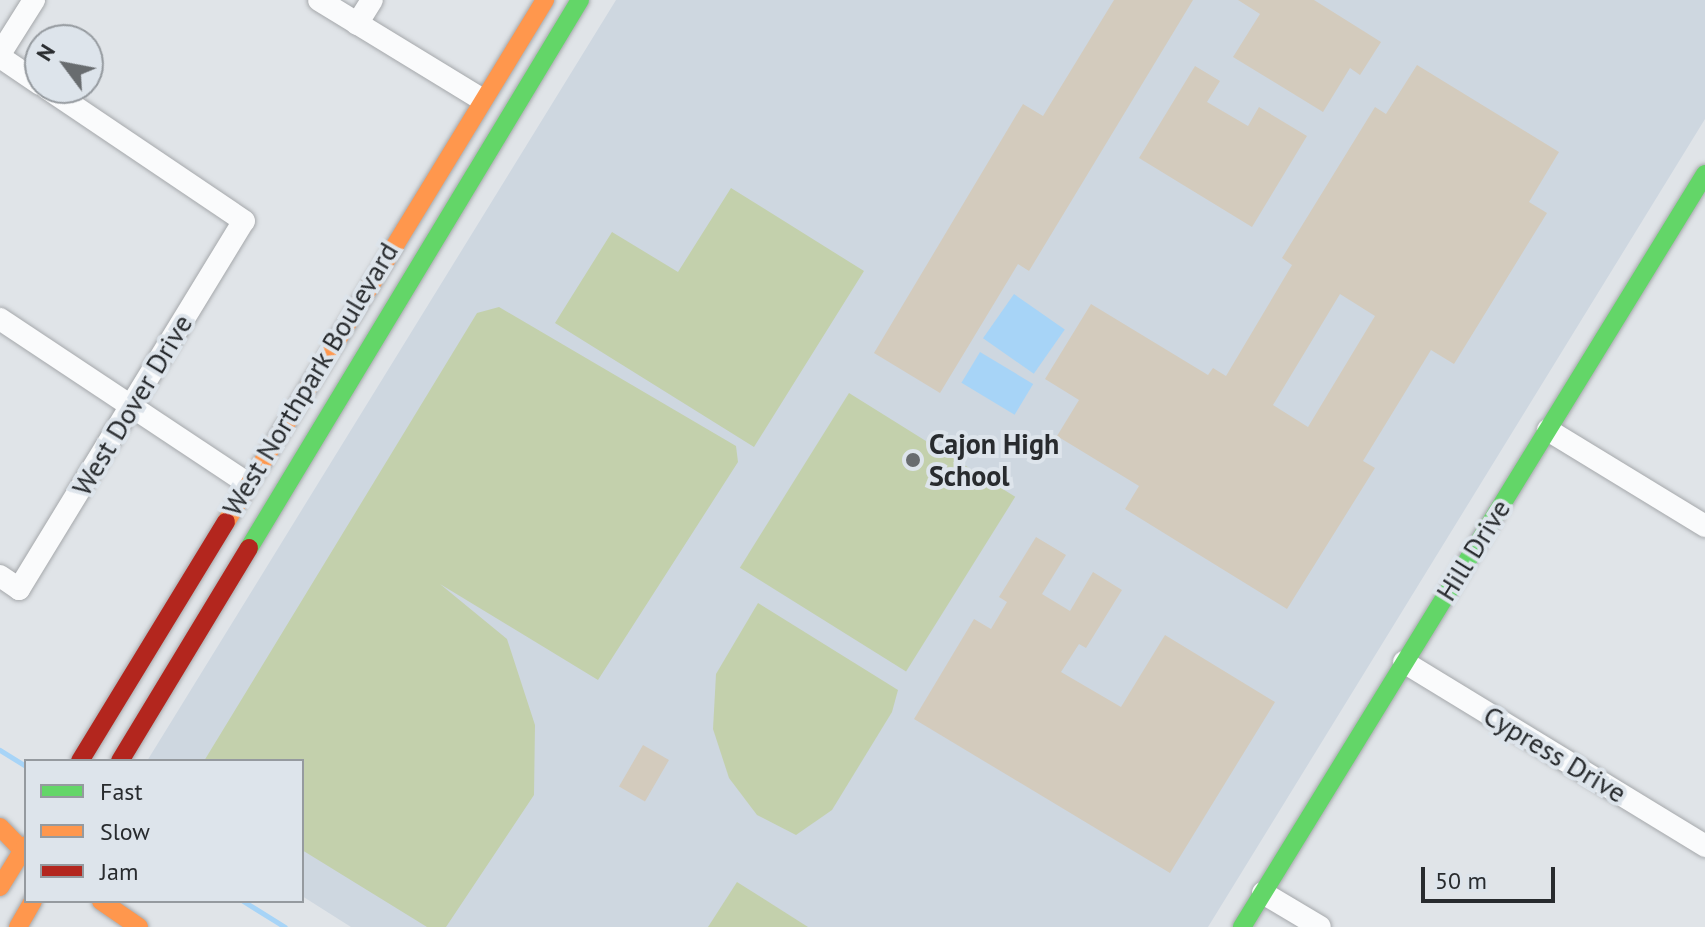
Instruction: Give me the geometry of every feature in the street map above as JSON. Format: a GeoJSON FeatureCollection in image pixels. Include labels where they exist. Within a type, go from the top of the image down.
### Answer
{"type":"FeatureCollection","features":[{"type":"Feature","properties":{"kind":"main road","name":"West Northpark Boulevard"},"geometry":{"type":"LineString","coordinates":[[81,759],[481,99],[545,0]]}},
{"type":"Feature","properties":{"kind":"main road"},"geometry":{"type":"LineString","coordinates":[[121,759],[580,0]]}},
{"type":"Feature","properties":{"kind":"main road","name":"Hill Drive"},"geometry":{"type":"LineString","coordinates":[[1242,927],[1548,430],[1697,205],[1705,174]]}},
{"type":"Feature","properties":{"kind":"main road"},"geometry":{"type":"LineString","coordinates":[[247,483],[276,501]]}},
{"type":"Feature","properties":{"kind":"main road"},"geometry":{"type":"LineString","coordinates":[[0,827],[24,849]]}},
{"type":"Feature","properties":{"kind":"main road"},"geometry":{"type":"LineString","coordinates":[[0,849],[24,850]]}},
{"type":"Feature","properties":{"kind":"main road"},"geometry":{"type":"LineString","coordinates":[[0,887],[24,851]]}},
{"type":"Feature","properties":{"kind":"main road"},"geometry":{"type":"LineString","coordinates":[[18,927],[32,903]]}},
{"type":"Feature","properties":{"kind":"main road"},"geometry":{"type":"LineString","coordinates":[[104,903],[139,927]]}},
{"type":"Feature","properties":{"kind":"street"},"geometry":{"type":"LineString","coordinates":[[24,73],[0,56],[34,0]]}},
{"type":"Feature","properties":{"kind":"street"},"geometry":{"type":"LineString","coordinates":[[319,0],[481,99]]}},
{"type":"Feature","properties":{"kind":"street"},"geometry":{"type":"LineString","coordinates":[[357,24],[372,0]]}},
{"type":"Feature","properties":{"kind":"street","name":"West Dover Drive"},"geometry":{"type":"LineString","coordinates":[[10,582],[132,404],[244,221],[71,104]]}},
{"type":"Feature","properties":{"kind":"street"},"geometry":{"type":"LineString","coordinates":[[0,319],[132,404],[174,439],[247,483]]}},
{"type":"Feature","properties":{"kind":"street"},"geometry":{"type":"LineString","coordinates":[[1548,430],[1705,526]]}},
{"type":"Feature","properties":{"kind":"street","name":"Cypress Drive"},"geometry":{"type":"LineString","coordinates":[[1404,662],[1705,846]]}},
{"type":"Feature","properties":{"kind":"street"},"geometry":{"type":"LineString","coordinates":[[1263,893],[1320,927]]}},
{"type":"Feature","properties":{"kind":"shaded area","name":"Cajon High School"},"geometry":{"type":"Polygon","coordinates":[[[616,0],[1705,0],[1705,119],[1208,927],[351,927],[304,897],[304,759],[148,759],[616,0]]]}},
{"type":"Feature","properties":{"kind":"green space"},"geometry":{"type":"Polygon","coordinates":[[[731,188],[864,271],[754,447],[555,323],[612,232],[678,272],[731,188]]]}},
{"type":"Feature","properties":{"kind":"green space"},"geometry":{"type":"Polygon","coordinates":[[[499,307],[736,446],[738,462],[598,680],[440,584],[507,639],[535,725],[534,795],[446,927],[427,927],[304,851],[304,759],[205,759],[477,313],[499,307]]]}},
{"type":"Feature","properties":{"kind":"green space"},"geometry":{"type":"Polygon","coordinates":[[[849,393],[1015,497],[906,672],[740,568],[849,393]]]}},
{"type":"Feature","properties":{"kind":"green space"},"geometry":{"type":"Polygon","coordinates":[[[758,603],[898,690],[892,712],[832,810],[796,835],[757,815],[729,778],[713,729],[716,674],[758,603]]]}},
{"type":"Feature","properties":{"kind":"green space"},"geometry":{"type":"Polygon","coordinates":[[[737,882],[808,927],[708,927],[737,882]]]}},
{"type":"Feature","properties":{"kind":"water"},"geometry":{"type":"Polygon","coordinates":[[[1014,294],[1065,330],[1034,374],[983,338],[1014,294]]]}},
{"type":"Feature","properties":{"kind":"water"},"geometry":{"type":"Polygon","coordinates":[[[980,352],[1033,384],[1015,415],[961,383],[980,352]]]}},
{"type":"Feature","properties":{"kind":"building"},"geometry":{"type":"Polygon","coordinates":[[[1114,0],[1193,0],[1029,271],[1018,264],[940,393],[874,353],[1023,104],[1043,116],[1114,0]]]}},
{"type":"Feature","properties":{"kind":"building"},"geometry":{"type":"Polygon","coordinates":[[[1238,0],[1314,0],[1381,42],[1360,75],[1350,68],[1323,112],[1233,57],[1260,14],[1238,0]]]}},
{"type":"Feature","properties":{"kind":"building"},"geometry":{"type":"Polygon","coordinates":[[[1417,65],[1559,152],[1529,202],[1547,213],[1454,364],[1431,350],[1363,461],[1375,468],[1287,609],[1125,509],[1139,486],[1057,436],[1079,400],[1045,379],[1091,304],[1208,375],[1213,368],[1226,376],[1292,265],[1282,258],[1375,107],[1386,114],[1417,65]],[[1340,294],[1273,405],[1308,427],[1375,316],[1340,294]]]}},
{"type":"Feature","properties":{"kind":"building"},"geometry":{"type":"Polygon","coordinates":[[[1195,66],[1220,81],[1207,102],[1248,126],[1259,107],[1307,136],[1252,227],[1139,158],[1195,66]]]}},
{"type":"Feature","properties":{"kind":"building"},"geometry":{"type":"Polygon","coordinates":[[[1036,537],[1066,555],[1042,594],[1070,611],[1093,572],[1122,590],[1086,648],[1079,644],[1061,672],[1121,707],[1165,635],[1275,702],[1170,873],[914,719],[974,619],[991,629],[1007,602],[999,597],[1036,537]]]}},
{"type":"Feature","properties":{"kind":"building"},"geometry":{"type":"Polygon","coordinates":[[[643,745],[669,760],[645,802],[619,787],[643,745]]]}},
{"type":"Feature","properties":{"kind":"waterway"},"geometry":{"type":"LineString","coordinates":[[0,750],[24,765]]}},
{"type":"Feature","properties":{"kind":"waterway"},"geometry":{"type":"LineString","coordinates":[[246,903],[285,927]]}},
{"type":"Feature","properties":{"kind":"traffic: fast"},"geometry":{"type":"LineString","coordinates":[[249,548],[580,0]]}},
{"type":"Feature","properties":{"kind":"traffic: fast"},"geometry":{"type":"LineString","coordinates":[[1242,927],[1705,174]]}},
{"type":"Feature","properties":{"kind":"traffic: slow"},"geometry":{"type":"LineString","coordinates":[[226,522],[545,0]]}},
{"type":"Feature","properties":{"kind":"traffic: slow"},"geometry":{"type":"LineString","coordinates":[[0,827],[24,852]]}},
{"type":"Feature","properties":{"kind":"traffic: slow"},"geometry":{"type":"LineString","coordinates":[[0,887],[24,848]]}},
{"type":"Feature","properties":{"kind":"traffic: slow"},"geometry":{"type":"LineString","coordinates":[[18,927],[32,903]]}},
{"type":"Feature","properties":{"kind":"traffic: slow"},"geometry":{"type":"LineString","coordinates":[[104,903],[139,927]]}},
{"type":"Feature","properties":{"kind":"traffic: jam"},"geometry":{"type":"LineString","coordinates":[[81,759],[226,522]]}},
{"type":"Feature","properties":{"kind":"traffic: jam"},"geometry":{"type":"LineString","coordinates":[[121,759],[249,548]]}},
{"type":"Feature","properties":{"kind":"place","name":"Cajon High School"},"geometry":{"type":"Point","coordinates":[913,460]}}]}
